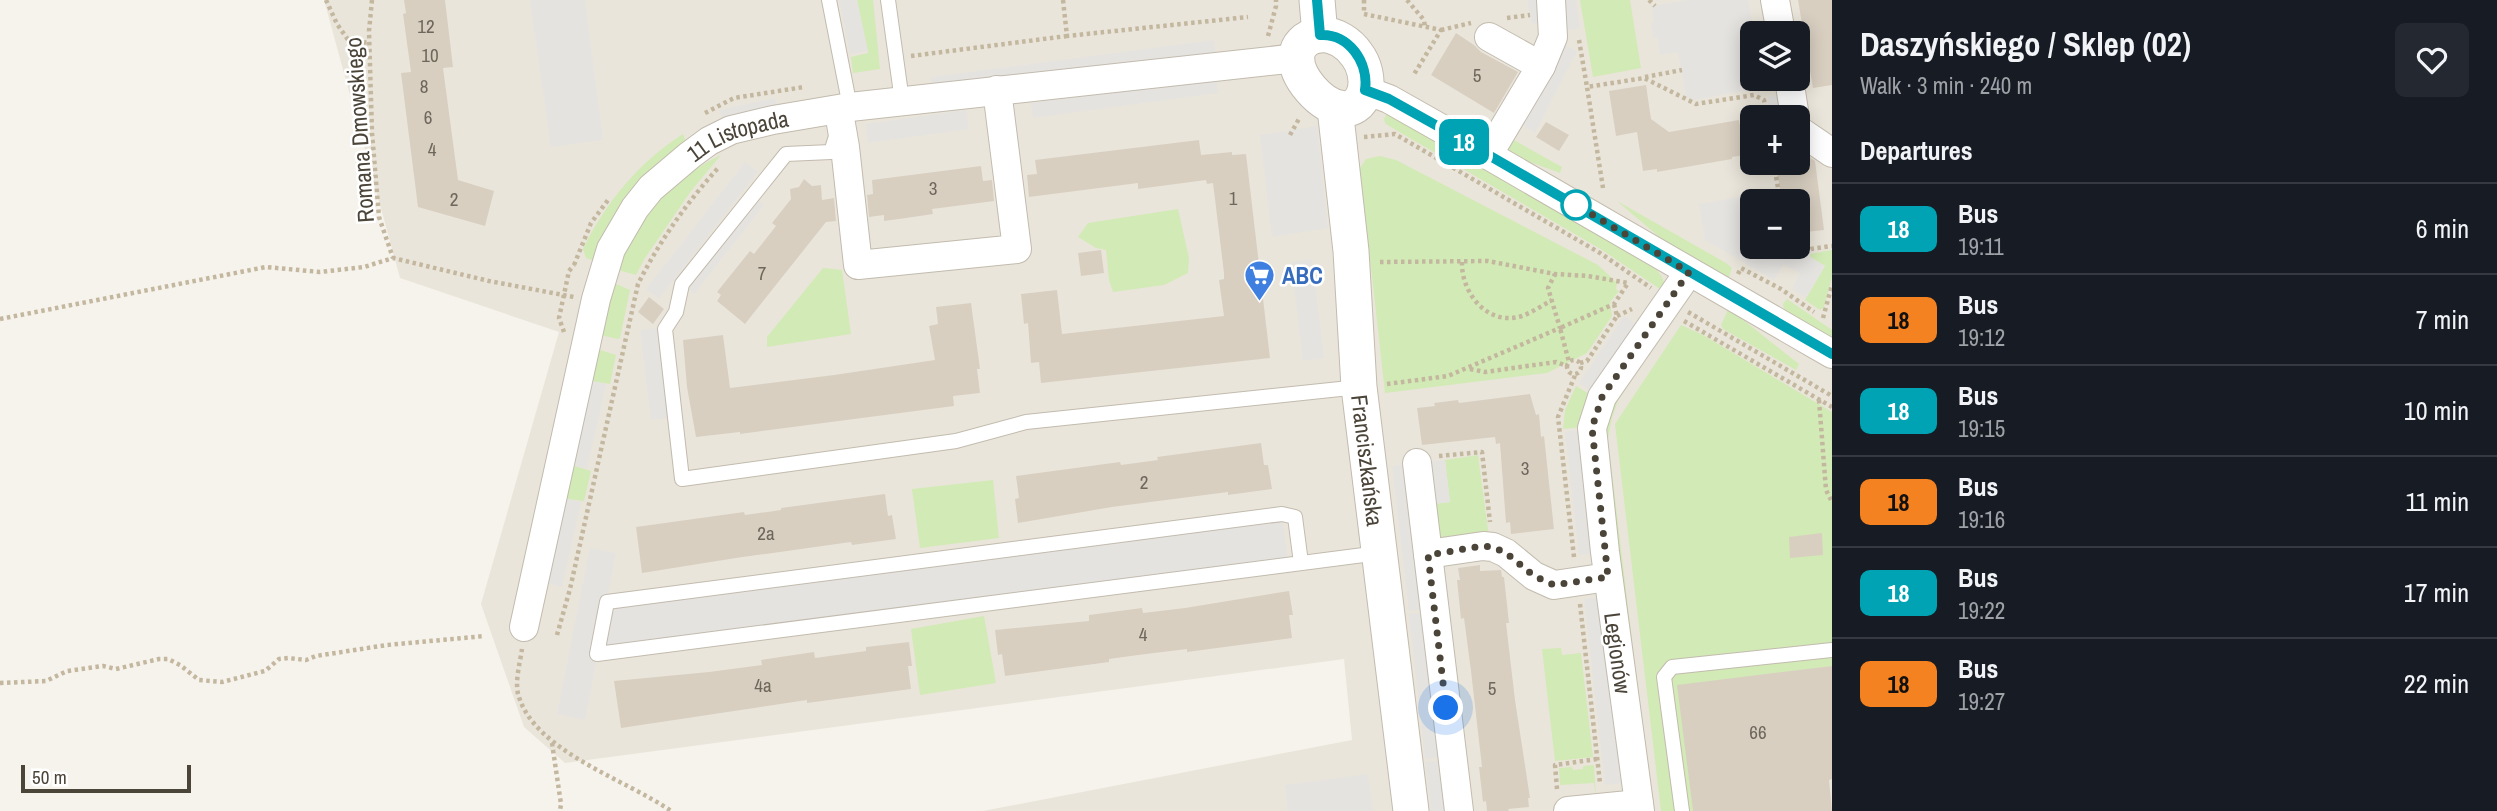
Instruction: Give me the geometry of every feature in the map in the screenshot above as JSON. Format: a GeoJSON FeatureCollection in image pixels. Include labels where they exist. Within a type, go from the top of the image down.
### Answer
{"type":"FeatureCollection","features":[{"type":"Feature","properties":{"kind":"street"},"geometry":{"type":"LineString","coordinates":[[1317,0],[1302,76],[1324,102],[1336,124]]}},
{"type":"Feature","properties":{"kind":"street"},"geometry":{"type":"LineString","coordinates":[[1488,155],[1541,65],[1553,37],[1551,0]]}},
{"type":"Feature","properties":{"kind":"street"},"geometry":{"type":"LineString","coordinates":[[1775,0],[1779,21]]}},
{"type":"Feature","properties":{"kind":"street"},"geometry":{"type":"LineString","coordinates":[[1308,46],[1332,35],[1354,51],[1364,67],[1365,90],[1362,98],[1343,108],[1336,124]]}},
{"type":"Feature","properties":{"kind":"street"},"geometry":{"type":"LineString","coordinates":[[1489,37],[1541,65]]}},
{"type":"Feature","properties":{"kind":"street","name":"11 Listopada"},"geometry":{"type":"LineString","coordinates":[[524,627],[596,299],[611,249],[628,219],[651,188],[690,155],[731,130],[773,120],[846,116],[902,101],[1308,46]]}},
{"type":"Feature","properties":{"kind":"street"},"geometry":{"type":"LineString","coordinates":[[846,116],[845,147],[858,265],[1017,249],[997,90]]}},
{"type":"Feature","properties":{"kind":"street"},"geometry":{"type":"LineString","coordinates":[[1365,90],[1389,99],[1488,155],[1832,355]]}},
{"type":"Feature","properties":{"kind":"street","name":"Franciszkańska"},"geometry":{"type":"LineString","coordinates":[[1336,124],[1367,386],[1379,553],[1410,811]]}},
{"type":"Feature","properties":{"kind":"street"},"geometry":{"type":"LineString","coordinates":[[1810,138],[1832,153]]}},
{"type":"Feature","properties":{"kind":"street","name":"Legionów"},"geometry":{"type":"LineString","coordinates":[[1639,808],[1608,577],[1592,428],[1602,397],[1674,310],[1689,272]]}},
{"type":"Feature","properties":{"kind":"street"},"geometry":{"type":"LineString","coordinates":[[1423,460],[1428,555],[1459,811]]}},
{"type":"Feature","properties":{"kind":"street"},"geometry":{"type":"LineString","coordinates":[[1428,555],[1483,546],[1493,547],[1506,553],[1534,576],[1554,585],[1608,577]]}},
{"type":"Feature","properties":{"kind":"street"},"geometry":{"type":"LineString","coordinates":[[1563,805],[1604,809],[1639,808]]}},
{"type":"Feature","properties":{"kind":"lane"},"geometry":{"type":"LineString","coordinates":[[829,0],[846,116],[831,152],[786,153],[682,284],[676,312],[665,329],[682,479],[956,441],[1026,422],[1367,386]]}},
{"type":"Feature","properties":{"kind":"lane"},"geometry":{"type":"LineString","coordinates":[[888,0],[902,101]]}},
{"type":"Feature","properties":{"kind":"lane"},"geometry":{"type":"LineString","coordinates":[[1301,563],[1295,517],[1282,514],[1254,517],[607,602],[597,654],[1379,553]]}},
{"type":"Feature","properties":{"kind":"lane"},"geometry":{"type":"LineString","coordinates":[[1682,811],[1664,677],[1672,667],[1832,650]]}},
{"type":"Feature","properties":{"kind":"path"},"geometry":{"type":"LineString","coordinates":[[326,0],[337,24],[351,44],[370,42]]}},
{"type":"Feature","properties":{"kind":"path","name":"Romana Dmowskiego"},"geometry":{"type":"LineString","coordinates":[[372,0],[372,133],[379,217],[393,258]]}},
{"type":"Feature","properties":{"kind":"path"},"geometry":{"type":"LineString","coordinates":[[1063,0],[1067,36]]}},
{"type":"Feature","properties":{"kind":"path"},"geometry":{"type":"LineString","coordinates":[[1364,0],[1364,14],[1441,30],[1413,76]]}},
{"type":"Feature","properties":{"kind":"path"},"geometry":{"type":"LineString","coordinates":[[1407,0],[1424,20],[1425,27]]}},
{"type":"Feature","properties":{"kind":"path"},"geometry":{"type":"LineString","coordinates":[[1648,0],[1655,6]]}},
{"type":"Feature","properties":{"kind":"path"},"geometry":{"type":"LineString","coordinates":[[896,58],[1248,17]]}},
{"type":"Feature","properties":{"kind":"path"},"geometry":{"type":"LineString","coordinates":[[1553,37],[1574,34],[1579,38],[1603,188]]}},
{"type":"Feature","properties":{"kind":"path"},"geometry":{"type":"LineString","coordinates":[[1587,87],[1682,70]]}},
{"type":"Feature","properties":{"kind":"path"},"geometry":{"type":"LineString","coordinates":[[1644,78],[1696,104],[1754,95],[1764,100],[1765,105]]}},
{"type":"Feature","properties":{"kind":"path"},"geometry":{"type":"LineString","coordinates":[[1290,135],[1300,117]]}},
{"type":"Feature","properties":{"kind":"path"},"geometry":{"type":"LineString","coordinates":[[1336,124],[1395,134],[1600,253],[1674,310],[1832,407]]}},
{"type":"Feature","properties":{"kind":"path"},"geometry":{"type":"LineString","coordinates":[[1810,248],[1832,246]]}},
{"type":"Feature","properties":{"kind":"path"},"geometry":{"type":"LineString","coordinates":[[0,319],[266,267],[320,272],[364,267],[393,258],[555,295],[596,299]]}},
{"type":"Feature","properties":{"kind":"path"},"geometry":{"type":"LineString","coordinates":[[1367,386],[1448,376],[1469,369],[1614,304],[1628,283],[1555,274],[1488,261],[1374,262]]}},
{"type":"Feature","properties":{"kind":"path"},"geometry":{"type":"LineString","coordinates":[[1462,262],[1464,281],[1469,293],[1479,307],[1492,314],[1520,317],[1552,300]]}},
{"type":"Feature","properties":{"kind":"path"},"geometry":{"type":"LineString","coordinates":[[1555,274],[1548,288],[1568,364],[1571,373],[1576,373]]}},
{"type":"Feature","properties":{"kind":"path"},"geometry":{"type":"LineString","coordinates":[[1823,318],[1832,285]]}},
{"type":"Feature","properties":{"kind":"path"},"geometry":{"type":"LineString","coordinates":[[1469,369],[1485,372],[1556,362],[1568,364],[1573,360],[1580,363],[1587,361],[1617,316],[1614,304]]}},
{"type":"Feature","properties":{"kind":"path"},"geometry":{"type":"LineString","coordinates":[[1674,310],[1832,396]]}},
{"type":"Feature","properties":{"kind":"path"},"geometry":{"type":"LineString","coordinates":[[1580,363],[1558,417],[1604,809]]}},
{"type":"Feature","properties":{"kind":"path"},"geometry":{"type":"LineString","coordinates":[[1818,399],[1826,490],[1832,501]]}},
{"type":"Feature","properties":{"kind":"path"},"geometry":{"type":"LineString","coordinates":[[1423,460],[1482,452],[1493,547]]}},
{"type":"Feature","properties":{"kind":"path"},"geometry":{"type":"LineString","coordinates":[[524,627],[518,695],[525,712],[552,742],[598,770],[648,795],[671,811]]}},
{"type":"Feature","properties":{"kind":"path"},"geometry":{"type":"LineString","coordinates":[[0,683],[46,681],[67,671],[103,666],[116,669],[159,659],[168,659],[180,665],[199,680],[222,682],[265,671],[279,659],[306,660],[316,656],[387,645],[485,636]]}},
{"type":"Feature","properties":{"kind":"path"},"geometry":{"type":"LineString","coordinates":[[552,742],[560,811]]}},
{"type":"Feature","properties":{"kind":"path"},"geometry":{"type":"LineString","coordinates":[[1563,805],[1555,765],[1597,759]]}},
{"type":"Feature","properties":{"kind":"shaded area"},"geometry":{"type":"Polygon","coordinates":[[[324,0],[1832,0],[1832,811],[983,811],[1352,740],[1344,659],[565,763],[524,727],[481,604],[559,332],[400,278],[324,0]]]}},
{"type":"Feature","properties":{"kind":"shaded area"},"geometry":{"type":"Polygon","coordinates":[[[530,0],[585,0],[603,140],[551,147],[530,0]]]}},
{"type":"Feature","properties":{"kind":"shaded area"},"geometry":{"type":"Polygon","coordinates":[[[839,0],[857,0],[868,51],[850,54],[839,0]]]}},
{"type":"Feature","properties":{"kind":"shaded area"},"geometry":{"type":"Polygon","coordinates":[[[1527,0],[1542,0],[1546,22],[1532,25],[1527,0]]]}},
{"type":"Feature","properties":{"kind":"shaded area"},"geometry":{"type":"Polygon","coordinates":[[[1560,0],[1576,0],[1580,28],[1564,31],[1560,0]]]}},
{"type":"Feature","properties":{"kind":"shaded area"},"geometry":{"type":"Polygon","coordinates":[[[1688,0],[1748,0],[1752,21],[1740,21],[1740,91],[1742,91],[1693,100],[1686,96],[1678,52],[1660,55],[1657,37],[1653,38],[1651,6],[1688,0]]]}},
{"type":"Feature","properties":{"kind":"shaded area"},"geometry":{"type":"Polygon","coordinates":[[[1214,40],[1216,55],[933,92],[931,77],[1214,40]]]}},
{"type":"Feature","properties":{"kind":"shaded area"},"geometry":{"type":"Polygon","coordinates":[[[1561,43],[1577,51],[1535,133],[1520,124],[1561,43]]]}},
{"type":"Feature","properties":{"kind":"shaded area"},"geometry":{"type":"Polygon","coordinates":[[[1216,78],[1218,93],[1033,118],[1031,103],[1216,78]]]}},
{"type":"Feature","properties":{"kind":"shaded area"},"geometry":{"type":"Polygon","coordinates":[[[1786,94],[1787,105],[1768,105],[1767,97],[1786,94]]]}},
{"type":"Feature","properties":{"kind":"shaded area"},"geometry":{"type":"Polygon","coordinates":[[[775,98],[777,110],[723,123],[719,110],[775,98]]]}},
{"type":"Feature","properties":{"kind":"shaded area"},"geometry":{"type":"Polygon","coordinates":[[[966,110],[969,129],[868,143],[866,124],[966,110]]]}},
{"type":"Feature","properties":{"kind":"shaded area"},"geometry":{"type":"Polygon","coordinates":[[[1317,126],[1328,228],[1272,237],[1260,135],[1317,126]]]}},
{"type":"Feature","properties":{"kind":"shaded area"},"geometry":{"type":"Polygon","coordinates":[[[745,162],[758,172],[659,299],[646,289],[745,162]]]}},
{"type":"Feature","properties":{"kind":"shaded area"},"geometry":{"type":"Polygon","coordinates":[[[1740,197],[1740,259],[1810,257],[1825,266],[1806,298],[1792,289],[1800,273],[1783,265],[1774,280],[1705,240],[1699,204],[1740,197]]]}},
{"type":"Feature","properties":{"kind":"shaded area"},"geometry":{"type":"Polygon","coordinates":[[[759,201],[764,205],[694,294],[688,289],[759,201]]]}},
{"type":"Feature","properties":{"kind":"shaded area"},"geometry":{"type":"Polygon","coordinates":[[[1312,259],[1324,358],[1303,361],[1291,262],[1312,259]]]}},
{"type":"Feature","properties":{"kind":"shaded area"},"geometry":{"type":"Polygon","coordinates":[[[1624,316],[1648,331],[1602,397],[1579,383],[1624,316]]]}},
{"type":"Feature","properties":{"kind":"shaded area"},"geometry":{"type":"Polygon","coordinates":[[[657,328],[668,418],[651,420],[640,330],[657,328]]]}},
{"type":"Feature","properties":{"kind":"shaded area"},"geometry":{"type":"Polygon","coordinates":[[[590,381],[606,384],[587,469],[571,465],[590,381]]]}},
{"type":"Feature","properties":{"kind":"shaded area"},"geometry":{"type":"Polygon","coordinates":[[[1592,428],[1605,552],[1579,555],[1565,432],[1592,428]]]}},
{"type":"Feature","properties":{"kind":"shaded area"},"geometry":{"type":"Polygon","coordinates":[[[1445,460],[1450,502],[1414,506],[1425,609],[1409,611],[1392,466],[1445,460]]]}},
{"type":"Feature","properties":{"kind":"shaded area"},"geometry":{"type":"Polygon","coordinates":[[[564,498],[581,502],[562,587],[546,583],[564,498]]]}},
{"type":"Feature","properties":{"kind":"shaded area"},"geometry":{"type":"Polygon","coordinates":[[[1282,514],[1288,565],[598,654],[585,720],[557,714],[590,548],[616,553],[607,601],[1282,514]]]}},
{"type":"Feature","properties":{"kind":"shaded area"},"geometry":{"type":"Polygon","coordinates":[[[1611,596],[1636,782],[1605,785],[1584,599],[1611,596]]]}},
{"type":"Feature","properties":{"kind":"shaded area"},"geometry":{"type":"Polygon","coordinates":[[[1426,612],[1442,757],[1425,759],[1409,614],[1426,612]]]}},
{"type":"Feature","properties":{"kind":"shaded area"},"geometry":{"type":"Polygon","coordinates":[[[1442,760],[1448,811],[1431,811],[1425,762],[1442,760]]]}},
{"type":"Feature","properties":{"kind":"shaded area"},"geometry":{"type":"Polygon","coordinates":[[[1368,774],[1373,811],[1288,811],[1285,785],[1368,774]]]}},
{"type":"Feature","properties":{"kind":"green space"},"geometry":{"type":"Polygon","coordinates":[[[857,0],[873,0],[880,69],[853,73],[851,57],[868,53],[857,0]]]}},
{"type":"Feature","properties":{"kind":"green space"},"geometry":{"type":"Polygon","coordinates":[[[1580,0],[1630,0],[1641,68],[1593,77],[1580,0]]]}},
{"type":"Feature","properties":{"kind":"green space"},"geometry":{"type":"Polygon","coordinates":[[[1387,114],[1655,268],[1664,282],[1663,291],[1599,248],[1389,126],[1384,119],[1387,114]]]}},
{"type":"Feature","properties":{"kind":"green space"},"geometry":{"type":"Polygon","coordinates":[[[683,134],[686,142],[595,261],[586,258],[583,249],[613,199],[652,157],[683,134]]]}},
{"type":"Feature","properties":{"kind":"green space"},"geometry":{"type":"Polygon","coordinates":[[[1512,139],[1562,167],[1560,173],[1508,154],[1507,147],[1512,139]]]}},
{"type":"Feature","properties":{"kind":"green space"},"geometry":{"type":"Polygon","coordinates":[[[721,155],[691,191],[636,275],[618,270],[635,234],[658,202],[703,164],[721,155]]]}},
{"type":"Feature","properties":{"kind":"green space"},"geometry":{"type":"Polygon","coordinates":[[[1380,156],[1396,160],[1598,265],[1617,283],[1616,289],[1619,291],[1610,302],[1612,316],[1587,353],[1547,373],[1385,393],[1360,168],[1366,159],[1380,156]]]}},
{"type":"Feature","properties":{"kind":"green space"},"geometry":{"type":"Polygon","coordinates":[[[1617,201],[1726,263],[1732,268],[1728,280],[1670,246],[1617,201]]]}},
{"type":"Feature","properties":{"kind":"green space"},"geometry":{"type":"Polygon","coordinates":[[[1178,209],[1189,258],[1188,273],[1164,285],[1113,292],[1106,250],[1096,248],[1078,237],[1088,223],[1178,209]]]}},
{"type":"Feature","properties":{"kind":"green space"},"geometry":{"type":"Polygon","coordinates":[[[1832,250],[1832,277],[1824,307],[1820,310],[1805,300],[1825,266],[1810,257],[1810,254],[1832,250]]]}},
{"type":"Feature","properties":{"kind":"green space"},"geometry":{"type":"Polygon","coordinates":[[[823,268],[842,270],[851,334],[767,347],[767,337],[823,268]]]}},
{"type":"Feature","properties":{"kind":"green space"},"geometry":{"type":"Polygon","coordinates":[[[614,283],[630,290],[618,339],[600,335],[614,283]]]}},
{"type":"Feature","properties":{"kind":"green space"},"geometry":{"type":"Polygon","coordinates":[[[1787,299],[1832,330],[1832,341],[1785,313],[1783,304],[1787,299]]]}},
{"type":"Feature","properties":{"kind":"green space"},"geometry":{"type":"Polygon","coordinates":[[[1728,310],[1799,364],[1796,370],[1723,329],[1721,325],[1728,310]]]}},
{"type":"Feature","properties":{"kind":"green space"},"geometry":{"type":"Polygon","coordinates":[[[1668,325],[1618,401],[1608,439],[1644,741],[1604,445],[1611,406],[1668,325]]]}},
{"type":"Feature","properties":{"kind":"green space"},"geometry":{"type":"Polygon","coordinates":[[[1681,325],[1703,335],[1832,412],[1832,666],[1678,686],[1693,811],[1661,811],[1615,424],[1681,325]]]}},
{"type":"Feature","properties":{"kind":"green space"},"geometry":{"type":"Polygon","coordinates":[[[597,349],[616,355],[610,384],[591,381],[597,349]]]}},
{"type":"Feature","properties":{"kind":"green space"},"geometry":{"type":"Polygon","coordinates":[[[1576,386],[1591,395],[1582,427],[1563,429],[1565,410],[1576,386]]]}},
{"type":"Feature","properties":{"kind":"green space"},"geometry":{"type":"Polygon","coordinates":[[[1478,455],[1489,537],[1439,538],[1434,504],[1450,502],[1445,460],[1478,455]]]}},
{"type":"Feature","properties":{"kind":"green space"},"geometry":{"type":"Polygon","coordinates":[[[575,466],[591,471],[584,501],[567,499],[565,496],[571,468],[575,466]]]}},
{"type":"Feature","properties":{"kind":"green space"},"geometry":{"type":"Polygon","coordinates":[[[993,480],[999,538],[920,548],[912,489],[993,480]]]}},
{"type":"Feature","properties":{"kind":"green space"},"geometry":{"type":"Polygon","coordinates":[[[984,616],[996,683],[920,695],[911,629],[984,616]]]}},
{"type":"Feature","properties":{"kind":"green space"},"geometry":{"type":"Polygon","coordinates":[[[1561,648],[1562,655],[1581,653],[1593,757],[1555,761],[1542,649],[1561,648]]]}},
{"type":"Feature","properties":{"kind":"green space"},"geometry":{"type":"Polygon","coordinates":[[[1594,765],[1596,800],[1594,783],[1560,785],[1559,768],[1572,767],[1573,770],[1594,765]]]}},
{"type":"Feature","properties":{"kind":"building"},"geometry":{"type":"Polygon","coordinates":[[[404,0],[445,0],[453,67],[443,68],[458,180],[494,191],[485,226],[418,207],[401,73],[411,72],[403,14],[406,13],[404,0]]]}},
{"type":"Feature","properties":{"kind":"building"},"geometry":{"type":"Polygon","coordinates":[[[1798,0],[1832,0],[1832,85],[1813,88],[1810,70],[1810,21],[1802,21],[1798,0]]]}},
{"type":"Feature","properties":{"kind":"building"},"geometry":{"type":"Polygon","coordinates":[[[1456,33],[1481,52],[1518,72],[1494,113],[1431,75],[1456,33]]]}},
{"type":"Feature","properties":{"kind":"building"},"geometry":{"type":"Polygon","coordinates":[[[1646,85],[1651,119],[1669,132],[1739,120],[1740,156],[1657,172],[1657,169],[1643,171],[1637,132],[1616,136],[1609,91],[1646,85]]]}},
{"type":"Feature","properties":{"kind":"building"},"geometry":{"type":"Polygon","coordinates":[[[1546,122],[1569,135],[1559,151],[1536,137],[1546,122]]]}},
{"type":"Feature","properties":{"kind":"building"},"geometry":{"type":"Polygon","coordinates":[[[1199,140],[1201,155],[1232,152],[1232,155],[1246,154],[1270,358],[1041,383],[1039,362],[1031,363],[1028,323],[1024,324],[1021,294],[1057,290],[1062,334],[1224,316],[1219,280],[1224,279],[1224,273],[1213,183],[1207,184],[1206,180],[1138,189],[1138,183],[1029,197],[1027,175],[1037,174],[1035,160],[1199,140]]]}},
{"type":"Feature","properties":{"kind":"building"},"geometry":{"type":"Polygon","coordinates":[[[1810,158],[1815,161],[1824,230],[1810,232],[1810,189],[1780,189],[1778,175],[1810,175],[1810,158]]]}},
{"type":"Feature","properties":{"kind":"building"},"geometry":{"type":"Polygon","coordinates":[[[981,166],[983,181],[992,180],[994,201],[932,209],[933,214],[884,221],[884,215],[869,217],[867,195],[873,194],[872,180],[981,166]]]}},
{"type":"Feature","properties":{"kind":"building"},"geometry":{"type":"Polygon","coordinates":[[[804,179],[812,186],[821,185],[822,200],[834,198],[836,221],[826,222],[745,324],[717,301],[721,295],[717,292],[750,251],[754,254],[776,226],[772,223],[791,199],[790,189],[799,187],[804,179]]]}},
{"type":"Feature","properties":{"kind":"building"},"geometry":{"type":"Polygon","coordinates":[[[1101,250],[1104,273],[1081,276],[1078,253],[1101,250]]]}},
{"type":"Feature","properties":{"kind":"building"},"geometry":{"type":"Polygon","coordinates":[[[649,297],[664,309],[653,324],[638,312],[649,297]]]}},
{"type":"Feature","properties":{"kind":"building"},"geometry":{"type":"Polygon","coordinates":[[[971,303],[980,369],[977,369],[980,393],[953,396],[954,406],[740,434],[696,437],[687,387],[683,340],[723,335],[730,388],[834,375],[935,360],[929,326],[938,324],[936,307],[971,303]]]}},
{"type":"Feature","properties":{"kind":"building"},"geometry":{"type":"Polygon","coordinates":[[[1530,394],[1536,415],[1539,414],[1541,437],[1544,436],[1554,529],[1511,534],[1510,522],[1506,523],[1500,443],[1496,444],[1495,437],[1422,445],[1417,408],[1458,400],[1459,403],[1530,394]]]}},
{"type":"Feature","properties":{"kind":"building"},"geometry":{"type":"Polygon","coordinates":[[[1261,443],[1264,465],[1268,465],[1272,489],[1112,507],[1018,523],[1016,476],[1120,462],[1121,465],[1158,460],[1157,457],[1261,443]]]}},
{"type":"Feature","properties":{"kind":"building"},"geometry":{"type":"Polygon","coordinates":[[[885,494],[888,516],[892,515],[896,539],[852,545],[851,542],[642,573],[636,527],[744,512],[745,515],[885,494]]]}},
{"type":"Feature","properties":{"kind":"building"},"geometry":{"type":"Polygon","coordinates":[[[1822,533],[1823,555],[1790,558],[1789,537],[1822,533]]]}},
{"type":"Feature","properties":{"kind":"building"},"geometry":{"type":"Polygon","coordinates":[[[1480,565],[1480,571],[1501,570],[1504,577],[1509,623],[1506,623],[1515,700],[1530,798],[1529,807],[1508,809],[1509,811],[1487,811],[1486,801],[1483,802],[1479,767],[1482,767],[1471,671],[1464,618],[1461,619],[1458,568],[1480,565]]]}},
{"type":"Feature","properties":{"kind":"building"},"geometry":{"type":"Polygon","coordinates":[[[1289,591],[1293,615],[1289,615],[1292,638],[1187,652],[1187,649],[1138,655],[1109,659],[1109,662],[1005,676],[1002,654],[998,655],[995,630],[1089,621],[1089,615],[1142,608],[1143,613],[1185,608],[1289,591]]]}},
{"type":"Feature","properties":{"kind":"building"},"geometry":{"type":"Polygon","coordinates":[[[909,642],[911,689],[807,703],[807,700],[621,728],[614,681],[762,665],[761,660],[814,652],[815,658],[866,651],[866,647],[909,642]]]}},
{"type":"Feature","properties":{"kind":"building"},"geometry":{"type":"Polygon","coordinates":[[[1832,666],[1832,779],[1829,780],[1832,811],[1693,811],[1677,685],[1832,666]]]}},
{"type":"Feature","properties":{"kind":"bus line","name":"18"},"geometry":{"type":"LineString","coordinates":[[1317,0],[1320,35],[1332,35],[1360,57],[1366,76],[1365,90],[1389,99],[1466,142],[1832,354]]}},
{"type":"Feature","properties":{"kind":"place","name":"ABC"},"geometry":{"type":"Point","coordinates":[1259,302]}},
{"type":"Feature","properties":{"kind":"route"},"geometry":{"type":"LineString","coordinates":[[1446,708],[1428,555],[1483,546],[1493,547],[1506,553],[1534,576],[1554,585],[1608,577],[1592,428],[1602,397],[1689,272],[1576,205]]}}]}
